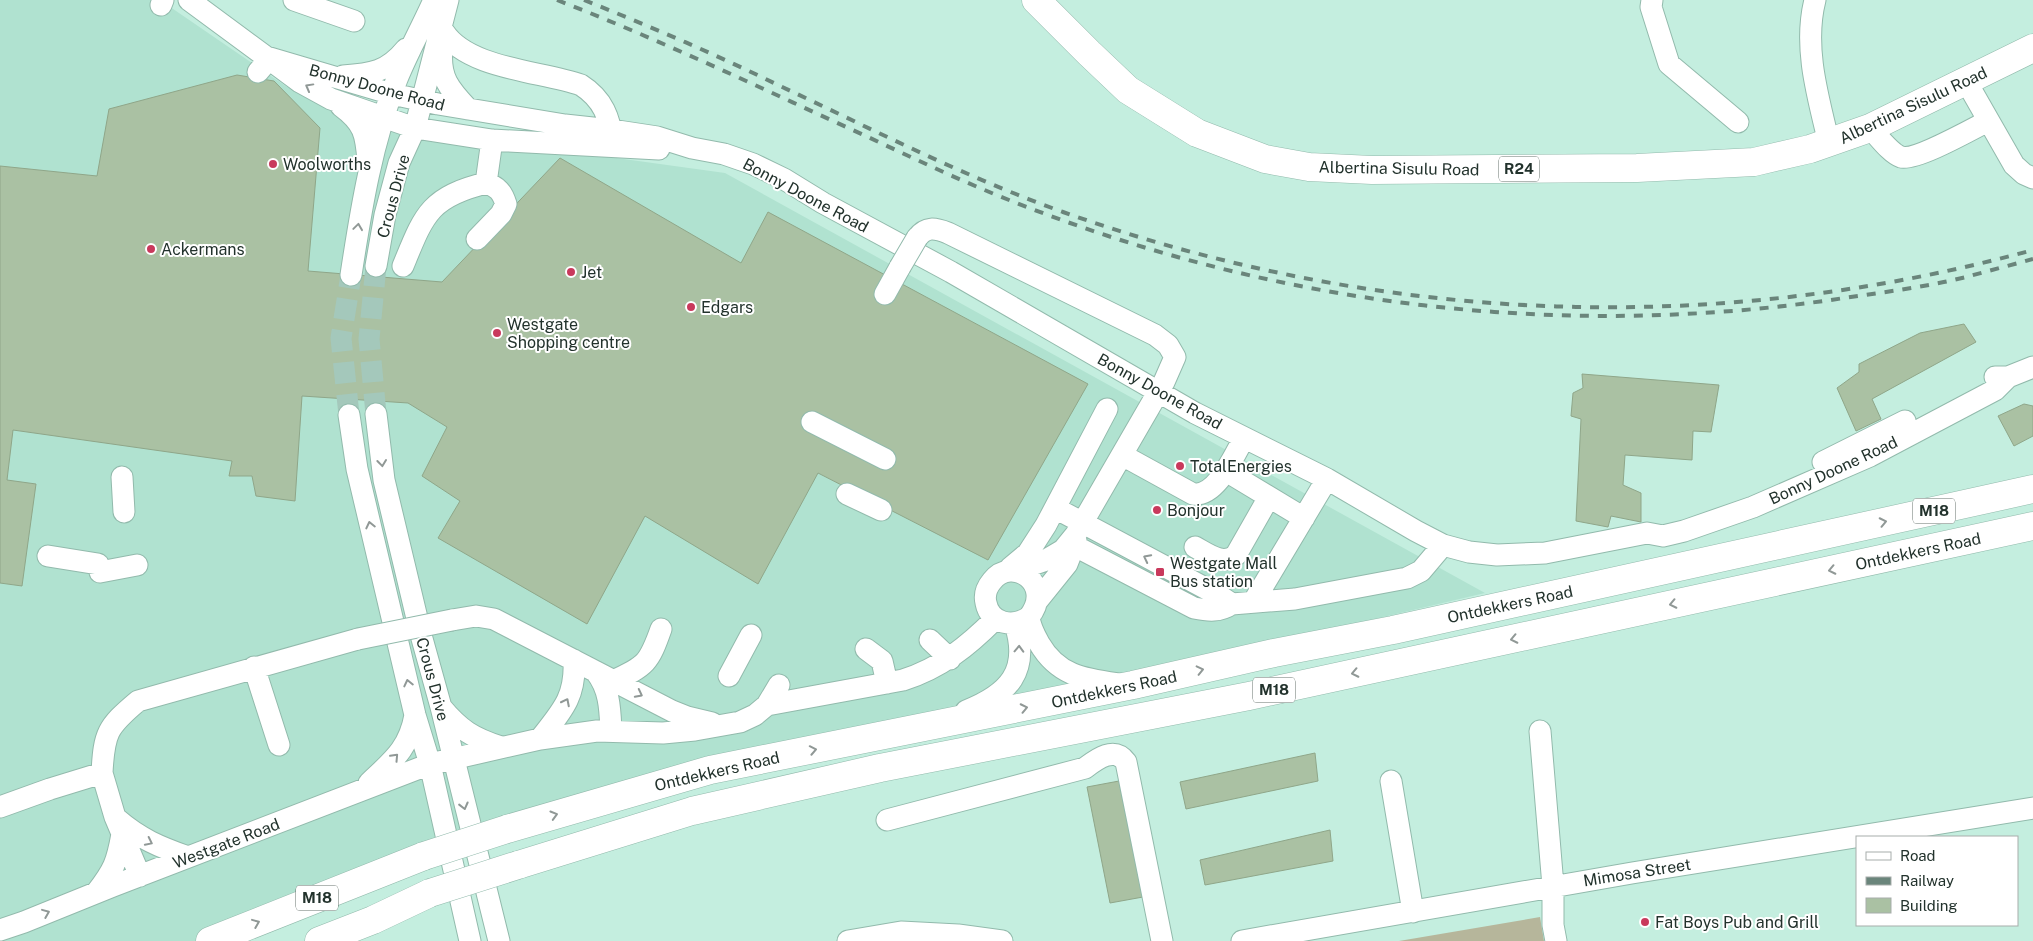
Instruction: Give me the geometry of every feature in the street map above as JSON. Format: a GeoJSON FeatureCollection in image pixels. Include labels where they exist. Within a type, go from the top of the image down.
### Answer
{"type":"FeatureCollection","features":[{"type":"Feature","properties":{"kind":"main road","name":"Albertina Sisulu Road"},"geometry":{"type":"LineString","coordinates":[[1036,0],[1128,90],[1167,116],[1197,133],[1237,149],[1265,159],[1309,167],[1372,170],[1637,168],[1754,162],[1829,143],[1870,128],[2033,48]]}},
{"type":"Feature","properties":{"kind":"main road","name":"Ontdekkers Road"},"geometry":{"type":"LineString","coordinates":[[210,941],[424,856],[507,828],[710,770],[1133,685],[1274,653],[1393,630],[2033,489]]}},
{"type":"Feature","properties":{"kind":"main road","name":"Ontdekkers Road"},"geometry":{"type":"LineString","coordinates":[[319,941],[373,920],[430,893],[692,811],[880,768],[1249,696],[2033,526]]}},
{"type":"Feature","properties":{"kind":"main road"},"geometry":{"type":"LineString","coordinates":[[1985,537],[2033,534]]}},
{"type":"Feature","properties":{"kind":"main road"},"geometry":{"type":"LineString","coordinates":[[334,941],[373,920]]}},
{"type":"Feature","properties":{"kind":"street","name":"Bonny Doone Road"},"geometry":{"type":"LineString","coordinates":[[189,0],[264,65],[332,100],[415,128],[492,140],[657,137],[692,148],[724,154],[753,164],[784,179],[823,203],[951,272],[1195,413],[1327,479],[1443,545],[1469,552],[1497,555],[1545,553],[1647,533],[1663,536],[1684,531],[1753,507],[1870,456],[1994,390],[2008,377],[2033,367]]}},
{"type":"Feature","properties":{"kind":"street"},"geometry":{"type":"LineString","coordinates":[[294,0],[354,21]]}},
{"type":"Feature","properties":{"kind":"street"},"geometry":{"type":"LineString","coordinates":[[1652,0],[1651,7],[1669,64],[1738,122]]}},
{"type":"Feature","properties":{"kind":"street"},"geometry":{"type":"LineString","coordinates":[[1815,0],[1810,40],[1816,86],[1829,143]]}},
{"type":"Feature","properties":{"kind":"street"},"geometry":{"type":"LineString","coordinates":[[443,12],[441,66],[450,88],[468,109]]}},
{"type":"Feature","properties":{"kind":"street"},"geometry":{"type":"LineString","coordinates":[[443,12],[456,46],[482,60],[581,85],[593,93],[601,102],[612,138]]}},
{"type":"Feature","properties":{"kind":"street","name":"Crous Drive"},"geometry":{"type":"LineString","coordinates":[[351,275],[362,201],[392,94],[420,32],[443,12]]}},
{"type":"Feature","properties":{"kind":"street","name":"Crous Drive"},"geometry":{"type":"LineString","coordinates":[[376,266],[385,214],[399,164],[415,128],[443,12]]}},
{"type":"Feature","properties":{"kind":"street"},"geometry":{"type":"LineString","coordinates":[[333,76],[359,75],[380,71],[397,59],[420,32]]}},
{"type":"Feature","properties":{"kind":"street","name":"Bonny Doone Road"},"geometry":{"type":"LineString","coordinates":[[264,65],[333,76],[422,101],[565,125],[612,138]]}},
{"type":"Feature","properties":{"kind":"street"},"geometry":{"type":"LineString","coordinates":[[1966,81],[2014,165],[2024,174],[2033,178]]}},
{"type":"Feature","properties":{"kind":"street"},"geometry":{"type":"LineString","coordinates":[[332,100],[352,114],[361,125],[366,139],[369,174]]}},
{"type":"Feature","properties":{"kind":"street"},"geometry":{"type":"LineString","coordinates":[[399,164],[423,146],[492,140],[517,117]]}},
{"type":"Feature","properties":{"kind":"street"},"geometry":{"type":"LineString","coordinates":[[1870,128],[1900,157],[1907,158],[1921,154],[1988,121]]}},
{"type":"Feature","properties":{"kind":"street"},"geometry":{"type":"LineString","coordinates":[[486,183],[492,140]]}},
{"type":"Feature","properties":{"kind":"street"},"geometry":{"type":"LineString","coordinates":[[404,266],[419,227],[430,210],[444,198],[463,189],[486,183],[495,186],[503,193],[506,204],[501,214],[477,239]]}},
{"type":"Feature","properties":{"kind":"street"},"geometry":{"type":"LineString","coordinates":[[766,706],[888,683],[924,674],[950,659],[969,644],[1019,615],[1067,564],[1078,534],[1159,392],[1173,365],[1175,357],[1168,345],[1155,335],[937,229],[926,230],[917,238],[885,294]]}},
{"type":"Feature","properties":{"kind":"street"},"geometry":{"type":"LineString","coordinates":[[1009,572],[1028,554],[1055,508],[1107,409]]}},
{"type":"Feature","properties":{"kind":"street","name":"Crous Drive"},"geometry":{"type":"LineString","coordinates":[[376,414],[384,480],[421,635],[441,707],[452,758],[499,941]]}},
{"type":"Feature","properties":{"kind":"street","name":"Crous Drive"},"geometry":{"type":"LineString","coordinates":[[349,415],[357,469],[415,716],[430,764],[460,904],[470,941]]}},
{"type":"Feature","properties":{"kind":"street"},"geometry":{"type":"LineString","coordinates":[[812,422],[885,459]]}},
{"type":"Feature","properties":{"kind":"street"},"geometry":{"type":"LineString","coordinates":[[1122,455],[1198,495],[1206,492],[1226,471],[1244,438]]}},
{"type":"Feature","properties":{"kind":"street"},"geometry":{"type":"LineString","coordinates":[[1226,471],[1304,518]]}},
{"type":"Feature","properties":{"kind":"street"},"geometry":{"type":"LineString","coordinates":[[122,477],[124,512]]}},
{"type":"Feature","properties":{"kind":"street"},"geometry":{"type":"LineString","coordinates":[[1254,601],[1327,479]]}},
{"type":"Feature","properties":{"kind":"street"},"geometry":{"type":"LineString","coordinates":[[847,494],[881,510]]}},
{"type":"Feature","properties":{"kind":"street"},"geometry":{"type":"LineString","coordinates":[[1195,547],[1225,561],[1231,560],[1236,555],[1269,497]]}},
{"type":"Feature","properties":{"kind":"street"},"geometry":{"type":"LineString","coordinates":[[1055,508],[1078,534],[1220,596],[1232,604],[1295,599],[1407,578],[1421,571],[1443,545]]}},
{"type":"Feature","properties":{"kind":"street"},"geometry":{"type":"LineString","coordinates":[[969,644],[972,624],[988,585],[995,578],[1046,560],[1063,550],[1078,534]]}},
{"type":"Feature","properties":{"kind":"street"},"geometry":{"type":"LineString","coordinates":[[48,556],[99,568],[137,565]]}},
{"type":"Feature","properties":{"kind":"street"},"geometry":{"type":"LineString","coordinates":[[922,728],[985,704],[996,697],[1013,678],[1020,654],[1019,615],[1034,584],[1029,578],[1009,572]]}},
{"type":"Feature","properties":{"kind":"street"},"geometry":{"type":"LineString","coordinates":[[985,595],[989,612],[1019,615],[1030,626],[1045,653],[1056,665],[1068,673],[1090,680],[1133,685]]}},
{"type":"Feature","properties":{"kind":"street"},"geometry":{"type":"LineString","coordinates":[[140,876],[118,825],[102,773],[104,742],[109,730],[122,714],[138,701],[254,667],[358,640],[476,616],[494,619],[679,714],[723,726]]}},
{"type":"Feature","properties":{"kind":"street"},"geometry":{"type":"LineString","coordinates":[[605,677],[642,666],[655,646],[662,629]]}},
{"type":"Feature","properties":{"kind":"street"},"geometry":{"type":"LineString","coordinates":[[729,676],[752,635]]}},
{"type":"Feature","properties":{"kind":"street"},"geometry":{"type":"LineString","coordinates":[[930,640],[950,659]]}},
{"type":"Feature","properties":{"kind":"street"},"geometry":{"type":"LineString","coordinates":[[866,649],[882,662],[888,683]]}},
{"type":"Feature","properties":{"kind":"street"},"geometry":{"type":"LineString","coordinates":[[540,739],[562,710],[573,687],[574,660]]}},
{"type":"Feature","properties":{"kind":"street"},"geometry":{"type":"LineString","coordinates":[[254,667],[279,745]]}},
{"type":"Feature","properties":{"kind":"street"},"geometry":{"type":"LineString","coordinates":[[605,677],[610,704],[611,731]]}},
{"type":"Feature","properties":{"kind":"street"},"geometry":{"type":"LineString","coordinates":[[766,706],[779,685]]}},
{"type":"Feature","properties":{"kind":"street","name":"Westgate Road"},"geometry":{"type":"LineString","coordinates":[[0,930],[430,764],[540,739],[611,731],[663,733],[723,726],[740,722],[755,715],[766,706]]}},
{"type":"Feature","properties":{"kind":"street"},"geometry":{"type":"LineString","coordinates":[[441,707],[464,732],[481,741],[501,747]]}},
{"type":"Feature","properties":{"kind":"street"},"geometry":{"type":"LineString","coordinates":[[362,790],[402,749],[410,738],[415,716]]}},
{"type":"Feature","properties":{"kind":"street"},"geometry":{"type":"LineString","coordinates":[[1540,731],[1556,941]]}},
{"type":"Feature","properties":{"kind":"street"},"geometry":{"type":"LineString","coordinates":[[887,820],[1085,768],[1096,760],[1116,754],[1126,762],[1162,941]]}},
{"type":"Feature","properties":{"kind":"street"},"geometry":{"type":"LineString","coordinates":[[0,807],[102,773]]}},
{"type":"Feature","properties":{"kind":"street"},"geometry":{"type":"LineString","coordinates":[[1391,781],[1413,912]]}},
{"type":"Feature","properties":{"kind":"street","name":"Mimosa Street"},"geometry":{"type":"LineString","coordinates":[[1861,836],[2033,808]]}},
{"type":"Feature","properties":{"kind":"street"},"geometry":{"type":"LineString","coordinates":[[118,825],[137,836],[188,857]]}},
{"type":"Feature","properties":{"kind":"street"},"geometry":{"type":"LineString","coordinates":[[96,893],[115,866],[118,825]]}},
{"type":"Feature","properties":{"kind":"street","name":"Mimosa Street"},"geometry":{"type":"LineString","coordinates":[[1242,941],[1553,886],[1856,837]]}},
{"type":"Feature","properties":{"kind":"street"},"geometry":{"type":"LineString","coordinates":[[848,941],[901,932],[958,935],[1002,941]]}},
{"type":"Feature","properties":{"kind":"shaded area","name":"Westgate Shopping centre"},"geometry":{"type":"Polygon","coordinates":[[[0,0],[160,0],[287,87],[472,138],[725,173],[1485,593],[472,832],[195,941],[0,941],[0,0]]]}},
{"type":"Feature","properties":{"kind":"shaded area"},"geometry":{"type":"Polygon","coordinates":[[[1540,917],[1544,941],[1399,941],[1540,917]]]}},
{"type":"Feature","properties":{"kind":"building","name":"Westgate Shopping centre"},"geometry":{"type":"Polygon","coordinates":[[[237,75],[274,81],[320,128],[308,271],[442,282],[560,158],[741,263],[768,212],[1088,384],[988,560],[818,473],[758,584],[645,516],[587,624],[438,538],[460,501],[422,476],[447,427],[408,403],[302,396],[295,501],[256,496],[252,476],[229,476],[232,461],[13,430],[7,480],[36,484],[22,586],[0,583],[0,166],[97,176],[109,109],[237,75]]]}},
{"type":"Feature","properties":{"kind":"building"},"geometry":{"type":"Polygon","coordinates":[[[1964,324],[1976,342],[1872,399],[1881,419],[1856,431],[1837,388],[1859,372],[1859,364],[1920,333],[1964,324]]]}},
{"type":"Feature","properties":{"kind":"building"},"geometry":{"type":"Polygon","coordinates":[[[1582,374],[1719,385],[1711,432],[1693,431],[1692,460],[1625,455],[1623,485],[1641,493],[1641,522],[1611,516],[1608,527],[1576,521],[1581,419],[1571,416],[1573,393],[1583,388],[1582,374]]]}},
{"type":"Feature","properties":{"kind":"building"},"geometry":{"type":"Polygon","coordinates":[[[2024,404],[2033,406],[2033,436],[2014,446],[1998,416],[2024,404]]]}},
{"type":"Feature","properties":{"kind":"building"},"geometry":{"type":"Polygon","coordinates":[[[1315,753],[1318,781],[1186,809],[1180,782],[1315,753]]]}},
{"type":"Feature","properties":{"kind":"building"},"geometry":{"type":"Polygon","coordinates":[[[1119,781],[1143,897],[1110,903],[1087,787],[1119,781]]]}},
{"type":"Feature","properties":{"kind":"building"},"geometry":{"type":"Polygon","coordinates":[[[1330,830],[1333,861],[1205,885],[1200,860],[1330,830]]]}},
{"type":"Feature","properties":{"kind":"tunnel"},"geometry":{"type":"LineString","coordinates":[[376,266],[369,339],[376,414]]}},
{"type":"Feature","properties":{"kind":"tunnel"},"geometry":{"type":"LineString","coordinates":[[349,415],[341,338],[351,275]]}},
{"type":"Feature","properties":{"kind":"railway"},"geometry":{"type":"LineString","coordinates":[[557,0],[675,49],[938,170],[1009,200],[1109,236],[1212,266],[1315,289],[1420,305],[1526,314],[1632,316],[1738,310],[1844,298],[1936,284],[2033,259]]}},
{"type":"Feature","properties":{"kind":"railway"},"geometry":{"type":"LineString","coordinates":[[584,0],[706,51],[919,152],[1026,198],[1063,212],[1182,249],[1302,278],[1423,296],[1545,306],[1667,306],[1789,297],[1912,278],[2033,250]]}},
{"type":"Feature","properties":{"kind":"place","name":"Woolworths"},"geometry":{"type":"Point","coordinates":[273,164]}},
{"type":"Feature","properties":{"kind":"place","name":"Ackermans"},"geometry":{"type":"Point","coordinates":[151,249]}},
{"type":"Feature","properties":{"kind":"place","name":"Jet"},"geometry":{"type":"Point","coordinates":[571,272]}},
{"type":"Feature","properties":{"kind":"place","name":"Edgars"},"geometry":{"type":"Point","coordinates":[691,307]}},
{"type":"Feature","properties":{"kind":"place","name":"Westgate Shopping centre"},"geometry":{"type":"Point","coordinates":[497,333]}},
{"type":"Feature","properties":{"kind":"place","name":"TotalEnergies"},"geometry":{"type":"Point","coordinates":[1180,466]}},
{"type":"Feature","properties":{"kind":"place","name":"Bonjour"},"geometry":{"type":"Point","coordinates":[1157,510]}},
{"type":"Feature","properties":{"kind":"place","name":"Westgate Mall Bus station"},"geometry":{"type":"Point","coordinates":[1160,572]}},
{"type":"Feature","properties":{"kind":"place","name":"Fat Boys Pub and Grill"},"geometry":{"type":"Point","coordinates":[1645,922]}}]}
